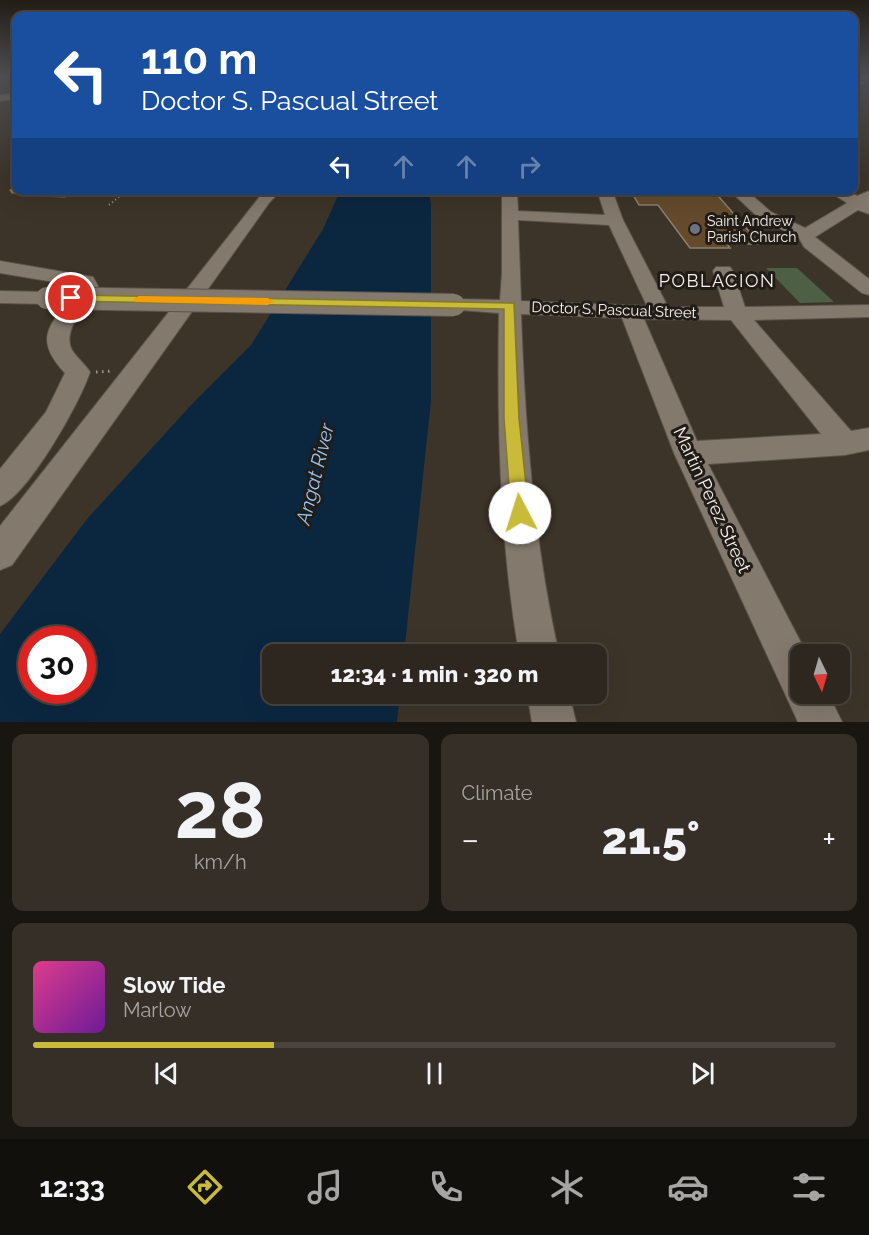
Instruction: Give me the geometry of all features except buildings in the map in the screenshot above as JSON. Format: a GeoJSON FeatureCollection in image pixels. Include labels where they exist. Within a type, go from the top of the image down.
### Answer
{"type":"FeatureCollection","features":[{"type":"Feature","properties":{"kind":"street"},"geometry":{"type":"LineString","coordinates":[[0,553],[136,371],[187,292],[256,195]]}},
{"type":"Feature","properties":{"kind":"street"},"geometry":{"type":"LineString","coordinates":[[187,292],[269,195]]}},
{"type":"Feature","properties":{"kind":"street"},"geometry":{"type":"LineString","coordinates":[[509,195],[512,274],[511,418],[530,608],[537,644]]}},
{"type":"Feature","properties":{"kind":"street"},"geometry":{"type":"LineString","coordinates":[[606,195],[615,220],[661,313]]}},
{"type":"Feature","properties":{"kind":"street"},"geometry":{"type":"LineString","coordinates":[[742,195],[765,215],[806,235],[810,243],[869,290]]}},
{"type":"Feature","properties":{"kind":"street"},"geometry":{"type":"LineString","coordinates":[[846,195],[865,203]]}},
{"type":"Feature","properties":{"kind":"street"},"geometry":{"type":"LineString","coordinates":[[806,235],[865,203]]}},
{"type":"Feature","properties":{"kind":"street"},"geometry":{"type":"LineString","coordinates":[[508,215],[615,220]]}},
{"type":"Feature","properties":{"kind":"street"},"geometry":{"type":"LineString","coordinates":[[0,267],[86,281],[88,286],[58,334],[58,346],[63,356],[78,372],[73,390],[64,406],[2,488]]}},
{"type":"Feature","properties":{"kind":"street"},"geometry":{"type":"LineString","coordinates":[[723,271],[737,314],[857,441]]}},
{"type":"Feature","properties":{"kind":"street"},"geometry":{"type":"LineString","coordinates":[[86,291],[187,292]]}},
{"type":"Feature","properties":{"kind":"street","name":"Doctor S. Pascual Street"},"geometry":{"type":"LineString","coordinates":[[0,297],[510,306],[661,313],[737,314],[869,310]]}},
{"type":"Feature","properties":{"kind":"street","name":"Martin Perez Street"},"geometry":{"type":"LineString","coordinates":[[630,312],[688,453],[790,662]]}},
{"type":"Feature","properties":{"kind":"street"},"geometry":{"type":"LineString","coordinates":[[688,453],[857,441]]}},
{"type":"Feature","properties":{"kind":"street"},"geometry":{"type":"LineString","coordinates":[[550,704],[554,722]]}},
{"type":"Feature","properties":{"kind":"street"},"geometry":{"type":"LineString","coordinates":[[811,704],[820,722]]}},
{"type":"Feature","properties":{"kind":"path"},"geometry":{"type":"LineString","coordinates":[[109,205],[123,195]]}},
{"type":"Feature","properties":{"kind":"path"},"geometry":{"type":"LineString","coordinates":[[78,372],[136,371]]}},
{"type":"Feature","properties":{"kind":"green space"},"geometry":{"type":"Polygon","coordinates":[[[766,268],[797,268],[834,302],[800,303],[766,268]]]}},
{"type":"Feature","properties":{"kind":"water","name":"Angat River"},"geometry":{"type":"Polygon","coordinates":[[[338,195],[429,195],[431,204],[431,401],[405,644],[262,644],[262,704],[399,704],[397,722],[0,722],[0,634],[87,519],[193,403],[251,345],[323,229],[338,195]]]}},
{"type":"Feature","properties":{"kind":"slow traffic"},"geometry":{"type":"LineString","coordinates":[[139,299],[268,302]]}},
{"type":"Feature","properties":{"kind":"place","name":"Saint Andrew Parish Church"},"geometry":{"type":"Point","coordinates":[695,229]}},
{"type":"Feature","properties":{"kind":"district","name":"POBLACION"},"geometry":{"type":"Point","coordinates":[717,281]}},
{"type":"Feature","properties":{"kind":"route"},"geometry":{"type":"LineString","coordinates":[[71,298],[510,306],[511,418],[520,513]]}}]}
